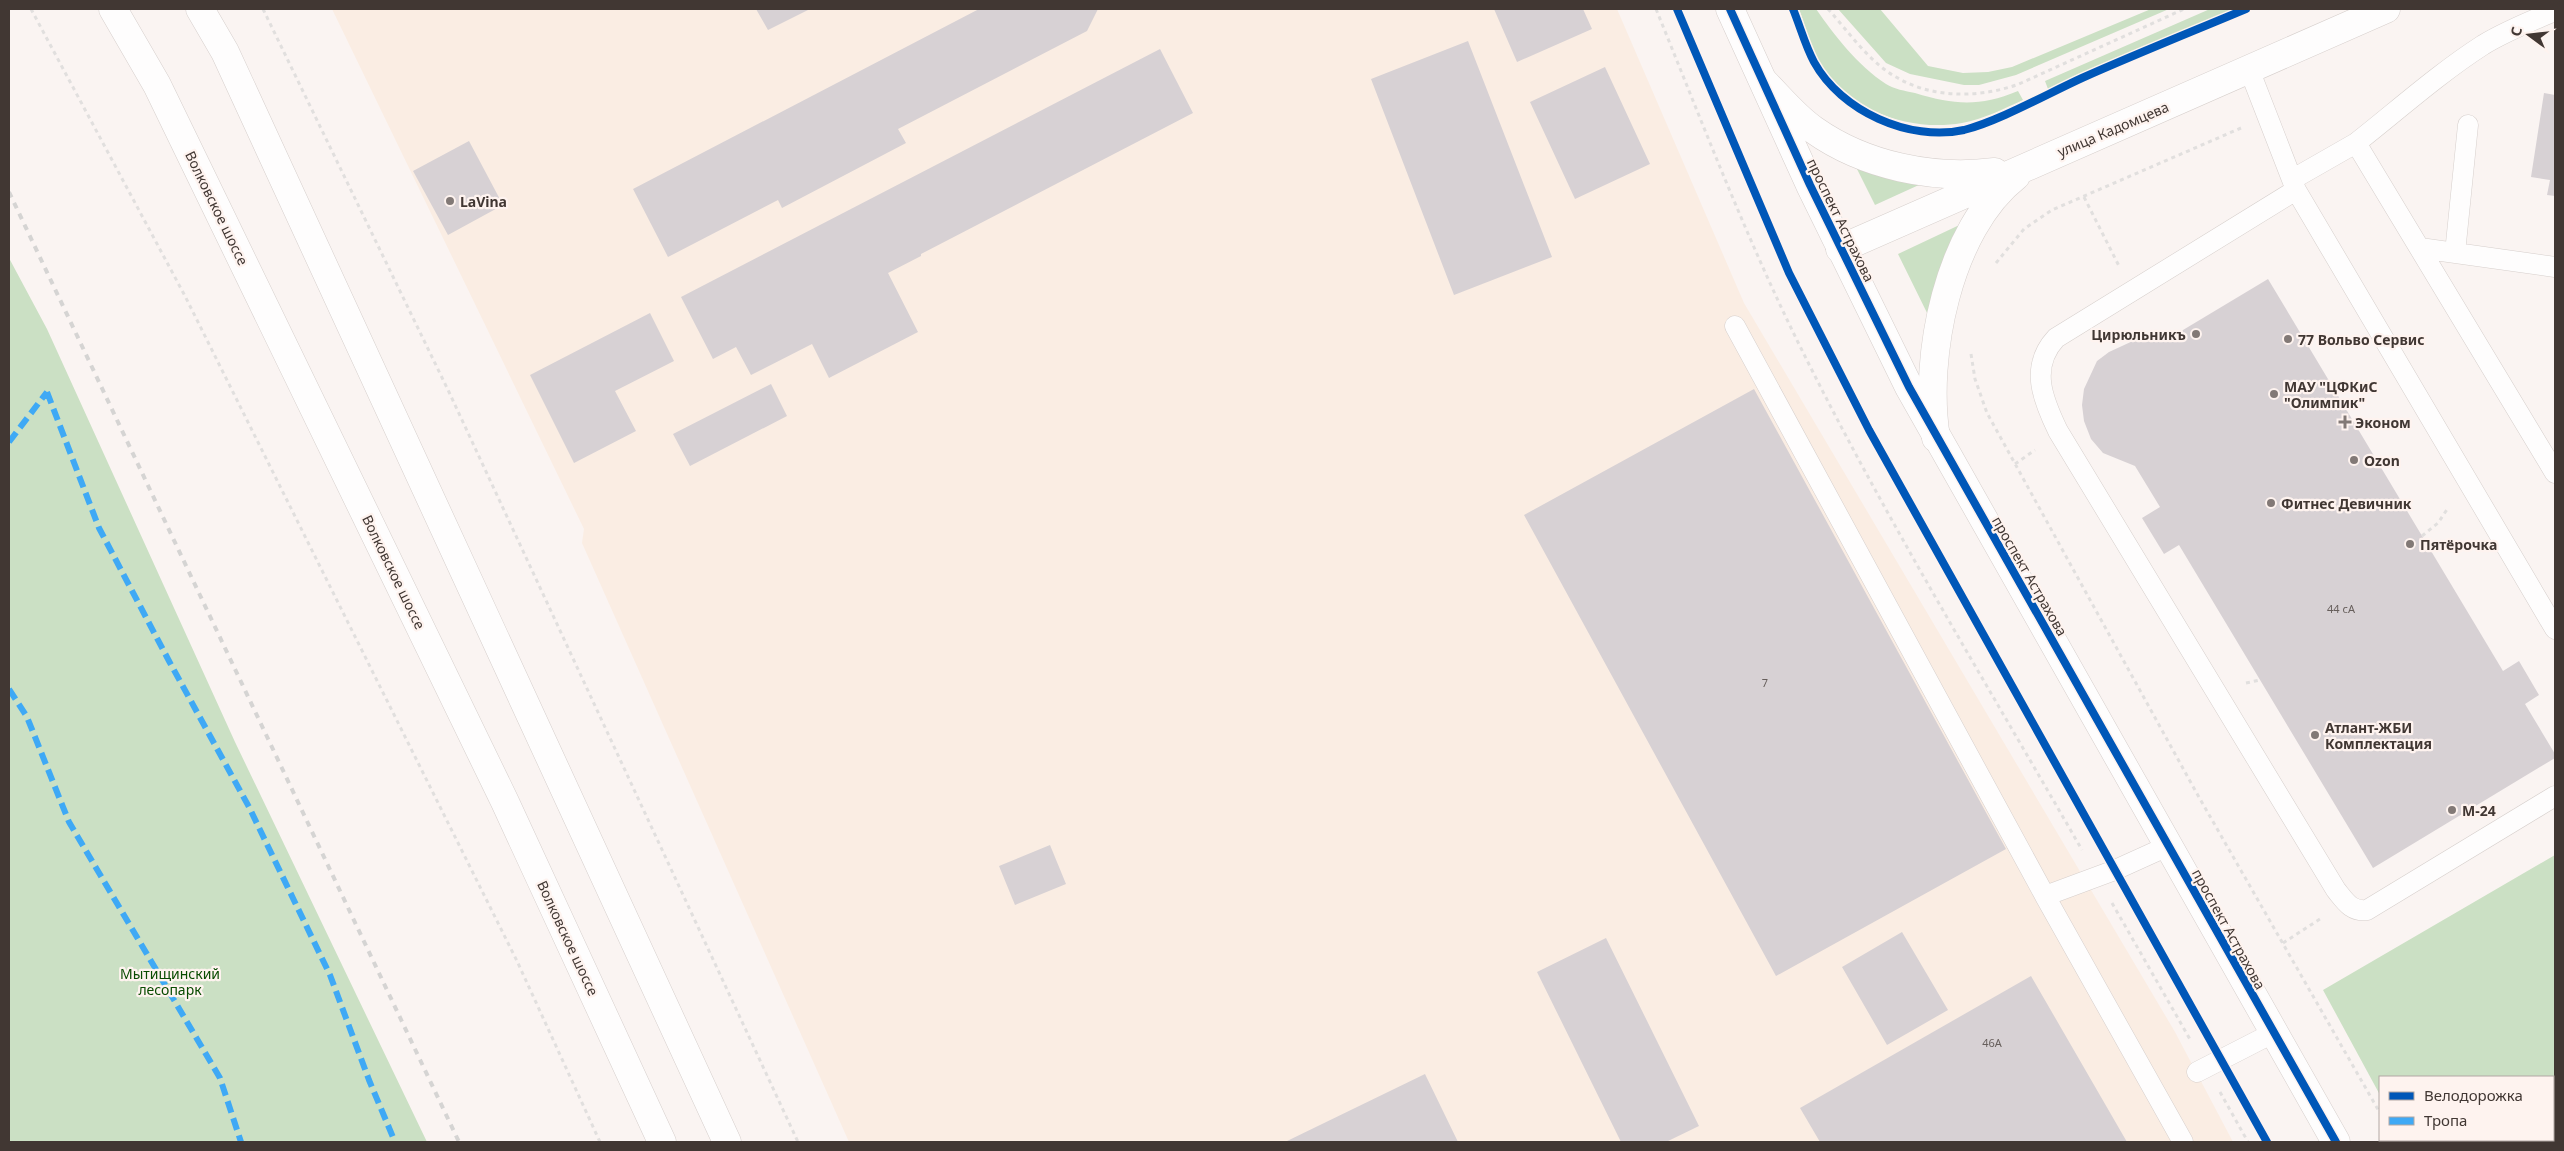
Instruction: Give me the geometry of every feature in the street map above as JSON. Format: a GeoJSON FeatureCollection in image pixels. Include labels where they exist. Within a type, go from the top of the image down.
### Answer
{"type":"FeatureCollection","features":[{"type":"Feature","properties":{"kind":"street","name":"Волковское шоссе"},"geometry":{"type":"LineString","coordinates":[[113,9],[157,85],[492,775],[662,1142]]}},
{"type":"Feature","properties":{"kind":"street"},"geometry":{"type":"LineString","coordinates":[[200,9],[225,52],[727,1142]]}},
{"type":"Feature","properties":{"kind":"street","name":"проспект Астрахова"},"geometry":{"type":"LineString","coordinates":[[1730,9],[1840,249],[1936,438],[2336,1142]]}},
{"type":"Feature","properties":{"kind":"street","name":"улица Кадомцева"},"geometry":{"type":"LineString","coordinates":[[1840,249],[2386,9]]}},
{"type":"Feature","properties":{"kind":"street"},"geometry":{"type":"LineString","coordinates":[[1761,79],[1813,129],[1844,148],[1875,159],[1936,174],[1968,176],[2029,165]]}},
{"type":"Feature","properties":{"kind":"street"},"geometry":{"type":"LineString","coordinates":[[1936,438],[1932,414],[1932,377],[1942,315],[1953,275],[1968,240],[1985,208],[2006,183],[2029,165]]}},
{"type":"Feature","properties":{"kind":"lane"},"geometry":{"type":"LineString","coordinates":[[2555,11],[2507,32],[2483,45],[2430,83],[2356,143],[2132,291],[2056,338],[2050,345],[2040,368],[2040,385],[2046,407],[2063,439],[2346,902],[2355,910],[2367,910],[2555,796]]}},
{"type":"Feature","properties":{"kind":"lane"},"geometry":{"type":"LineString","coordinates":[[2249,69],[2295,184],[2555,630]]}},
{"type":"Feature","properties":{"kind":"lane"},"geometry":{"type":"LineString","coordinates":[[2455,253],[2468,124]]}},
{"type":"Feature","properties":{"kind":"lane"},"geometry":{"type":"LineString","coordinates":[[2356,143],[2555,473]]}},
{"type":"Feature","properties":{"kind":"lane"},"geometry":{"type":"LineString","coordinates":[[2420,248],[2555,267]]}},
{"type":"Feature","properties":{"kind":"lane"},"geometry":{"type":"LineString","coordinates":[[1735,326],[2045,896],[2183,1142]]}},
{"type":"Feature","properties":{"kind":"lane"},"geometry":{"type":"LineString","coordinates":[[2045,896],[2098,878],[2168,846]]}},
{"type":"Feature","properties":{"kind":"lane"},"geometry":{"type":"LineString","coordinates":[[2202,1070],[2273,1032]]}},
{"type":"Feature","properties":{"kind":"path"},"geometry":{"type":"LineString","coordinates":[[30,9],[189,304],[517,961],[600,1142]]}},
{"type":"Feature","properties":{"kind":"path"},"geometry":{"type":"LineString","coordinates":[[263,9],[449,392],[798,1142]]}},
{"type":"Feature","properties":{"kind":"path"},"geometry":{"type":"LineString","coordinates":[[1656,9],[1758,254],[1793,332],[1880,498],[2098,878],[2202,1070],[2248,1142]]}},
{"type":"Feature","properties":{"kind":"path"},"geometry":{"type":"LineString","coordinates":[[1828,9],[1864,49],[1895,77],[1931,90],[1967,95],[2000,90],[2019,84],[2184,9]]}},
{"type":"Feature","properties":{"kind":"path"},"geometry":{"type":"LineString","coordinates":[[1992,270],[2024,229],[2052,210],[2269,116]]}},
{"type":"Feature","properties":{"kind":"path"},"geometry":{"type":"LineString","coordinates":[[2084,197],[2132,291]]}},
{"type":"Feature","properties":{"kind":"path"},"geometry":{"type":"LineString","coordinates":[[1971,345],[1975,379],[1987,413],[2196,792],[2379,1111]]}},
{"type":"Feature","properties":{"kind":"path"},"geometry":{"type":"LineString","coordinates":[[2283,943],[2346,902]]}},
{"type":"Feature","properties":{"kind":"shaded area"},"geometry":{"type":"Polygon","coordinates":[[[332,9],[1617,9],[1744,303],[2175,1032],[2233,1142],[849,1142],[582,543],[584,529],[332,9]]]}},
{"type":"Feature","properties":{"kind":"green space"},"geometry":{"type":"Polygon","coordinates":[[[1799,9],[1816,9],[1856,59],[1875,76],[1892,87],[1955,102],[1991,100],[2018,91],[2023,100],[1986,116],[1962,123],[1943,125],[1923,124],[1885,115],[1851,97],[1836,84],[1824,69],[1813,48],[1799,9]]]}},
{"type":"Feature","properties":{"kind":"green space"},"geometry":{"type":"Polygon","coordinates":[[[1838,9],[1880,9],[1928,66],[1963,73],[1988,72],[2012,67],[2151,9],[2169,9],[2016,75],[1979,85],[1964,85],[1910,74],[1886,63],[1838,9]]]}},
{"type":"Feature","properties":{"kind":"green space"},"geometry":{"type":"Polygon","coordinates":[[[2210,9],[2234,9],[2048,89],[2045,81],[2210,9]]]}},
{"type":"Feature","properties":{"kind":"green space"},"geometry":{"type":"Polygon","coordinates":[[[1854,163],[1932,179],[1875,205],[1854,163]]]}},
{"type":"Feature","properties":{"kind":"green space"},"geometry":{"type":"Polygon","coordinates":[[[1970,220],[1932,323],[1898,254],[1970,220]]]}},
{"type":"Feature","properties":{"kind":"green space","name":"Мытищинский лесопарк"},"geometry":{"type":"Polygon","coordinates":[[[9,258],[47,329],[235,742],[427,1142],[9,1142],[9,258]]]}},
{"type":"Feature","properties":{"kind":"green space"},"geometry":{"type":"Polygon","coordinates":[[[2555,855],[2554,1112],[2554,1076],[2379,1076],[2379,1093],[2323,990],[2555,855]]]}},
{"type":"Feature","properties":{"kind":"building"},"geometry":{"type":"Polygon","coordinates":[[[756,9],[810,9],[768,30],[756,9]]]}},
{"type":"Feature","properties":{"kind":"building"},"geometry":{"type":"Polygon","coordinates":[[[979,9],[1098,9],[1087,31],[898,129],[906,143],[782,208],[778,200],[668,257],[633,189],[979,9]]]}},
{"type":"Feature","properties":{"kind":"building"},"geometry":{"type":"Polygon","coordinates":[[[1494,9],[1583,9],[1592,29],[1517,62],[1494,9]]]}},
{"type":"Feature","properties":{"kind":"building"},"geometry":{"type":"Polygon","coordinates":[[[1468,41],[1552,257],[1454,295],[1371,79],[1468,41]]]}},
{"type":"Feature","properties":{"kind":"building"},"geometry":{"type":"Polygon","coordinates":[[[1160,49],[1193,113],[888,273],[918,332],[829,378],[812,344],[751,375],[736,347],[713,359],[681,297],[1160,49]]]}},
{"type":"Feature","properties":{"kind":"building"},"geometry":{"type":"Polygon","coordinates":[[[1605,67],[1650,164],[1575,199],[1530,102],[1605,67]]]}},
{"type":"Feature","properties":{"kind":"building"},"geometry":{"type":"Polygon","coordinates":[[[2544,93],[2555,95],[2555,196],[2547,195],[2550,180],[2531,177],[2544,93]]]}},
{"type":"Feature","properties":{"kind":"building"},"geometry":{"type":"Polygon","coordinates":[[[469,141],[503,205],[448,235],[413,171],[469,141]]]}},
{"type":"Feature","properties":{"kind":"building"},"geometry":{"type":"Polygon","coordinates":[[[2268,279],[2503,671],[2519,661],[2539,695],[2525,704],[2555,754],[2555,758],[2373,868],[2179,545],[2164,554],[2142,518],[2160,507],[2135,466],[2103,453],[2091,439],[2084,421],[2082,405],[2084,389],[2097,361],[2109,352],[2135,340],[2163,342],[2268,279]]]}},
{"type":"Feature","properties":{"kind":"building"},"geometry":{"type":"Polygon","coordinates":[[[650,313],[674,361],[615,391],[636,431],[574,463],[530,375],[650,313]]]}},
{"type":"Feature","properties":{"kind":"building"},"geometry":{"type":"Polygon","coordinates":[[[771,384],[787,416],[690,466],[673,434],[771,384]]]}},
{"type":"Feature","properties":{"kind":"building"},"geometry":{"type":"Polygon","coordinates":[[[1754,389],[2006,849],[1776,976],[1524,515],[1754,389]]]}},
{"type":"Feature","properties":{"kind":"building"},"geometry":{"type":"Polygon","coordinates":[[[1050,845],[1066,884],[1015,905],[999,866],[1050,845]]]}},
{"type":"Feature","properties":{"kind":"building"},"geometry":{"type":"Polygon","coordinates":[[[1902,932],[1948,1010],[1887,1045],[1842,967],[1902,932]]]}},
{"type":"Feature","properties":{"kind":"building"},"geometry":{"type":"Polygon","coordinates":[[[1606,938],[1699,1126],[1666,1142],[1621,1142],[1537,972],[1606,938]]]}},
{"type":"Feature","properties":{"kind":"building"},"geometry":{"type":"Polygon","coordinates":[[[2031,976],[2127,1142],[1820,1142],[1800,1108],[2031,976]]]}},
{"type":"Feature","properties":{"kind":"building"},"geometry":{"type":"Polygon","coordinates":[[[1425,1074],[1458,1142],[1285,1142],[1425,1074]]]}},
{"type":"Feature","properties":{"kind":"railway"},"geometry":{"type":"LineString","coordinates":[[9,192],[459,1142]]}},
{"type":"Feature","properties":{"kind":"marked path"},"geometry":{"type":"LineString","coordinates":[[47,392],[99,528],[249,807],[330,975],[369,1080],[395,1142]]}},
{"type":"Feature","properties":{"kind":"marked path"},"geometry":{"type":"LineString","coordinates":[[9,442],[47,392]]}},
{"type":"Feature","properties":{"kind":"marked path"},"geometry":{"type":"LineString","coordinates":[[9,689],[27,717],[69,822],[220,1078],[241,1142]]}},
{"type":"Feature","properties":{"kind":"cycle path"},"geometry":{"type":"LineString","coordinates":[[1677,9],[1789,273],[1869,430],[2267,1142]]}},
{"type":"Feature","properties":{"kind":"cycle path"},"geometry":{"type":"LineString","coordinates":[[1730,9],[1810,185],[1909,387],[2336,1142]]}},
{"type":"Feature","properties":{"kind":"cycle path"},"geometry":{"type":"LineString","coordinates":[[1793,9],[1814,62],[1841,95],[1859,108],[1899,127],[1943,133],[1978,126],[2023,107],[2102,69],[2246,9]]}},
{"type":"Feature","properties":{"kind":"place","name":"LaVina"},"geometry":{"type":"Point","coordinates":[450,201]}},
{"type":"Feature","properties":{"kind":"place","name":"Цирюльникъ"},"geometry":{"type":"Point","coordinates":[2196,334]}},
{"type":"Feature","properties":{"kind":"place","name":"77 Вольво Сервис"},"geometry":{"type":"Point","coordinates":[2288,339]}},
{"type":"Feature","properties":{"kind":"place","name":"МАУ \"ЦФКиС \"Олимпик\""},"geometry":{"type":"Point","coordinates":[2274,394]}},
{"type":"Feature","properties":{"kind":"place","name":"Эконом"},"geometry":{"type":"Point","coordinates":[2345,422]}},
{"type":"Feature","properties":{"kind":"place","name":"Ozon"},"geometry":{"type":"Point","coordinates":[2354,460]}},
{"type":"Feature","properties":{"kind":"place","name":"Фитнес Девичник"},"geometry":{"type":"Point","coordinates":[2271,503]}},
{"type":"Feature","properties":{"kind":"place","name":"Пятёрочка"},"geometry":{"type":"Point","coordinates":[2410,544]}},
{"type":"Feature","properties":{"kind":"place","name":"Атлант-ЖБИ Комплектация"},"geometry":{"type":"Point","coordinates":[2315,735]}},
{"type":"Feature","properties":{"kind":"place","name":"М-24"},"geometry":{"type":"Point","coordinates":[2452,810]}}]}
